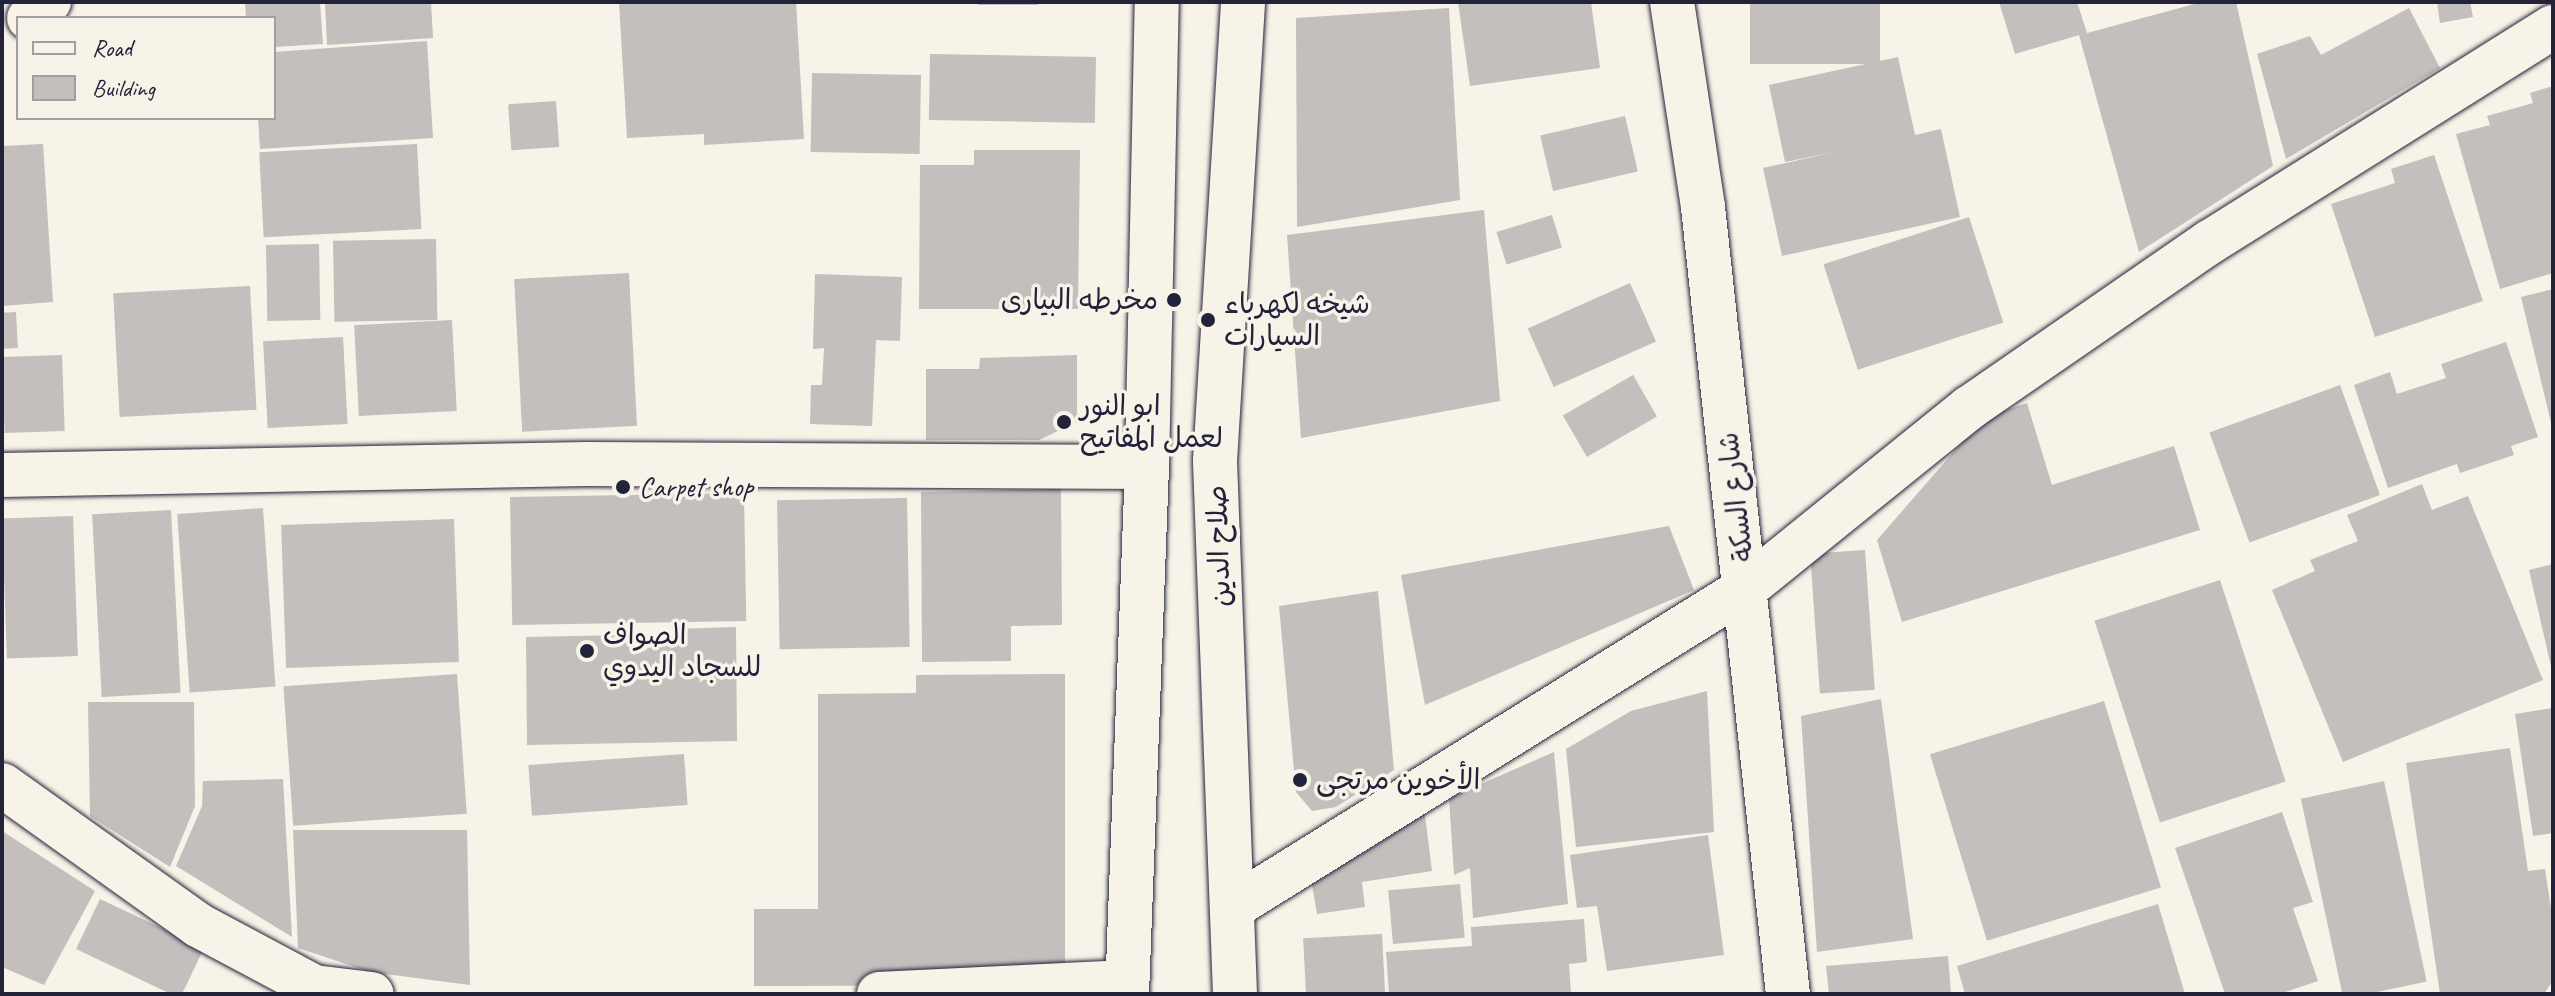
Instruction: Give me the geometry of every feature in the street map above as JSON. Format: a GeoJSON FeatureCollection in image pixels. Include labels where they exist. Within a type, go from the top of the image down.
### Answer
{"type":"FeatureCollection","features":[{"type":"Feature","properties":{"kind":"main road"},"geometry":{"type":"LineString","coordinates":[[32,16],[49,2]]}},
{"type":"Feature","properties":{"kind":"main road"},"geometry":{"type":"LineString","coordinates":[[879,994],[1126,988],[1147,467],[1157,2]]}},
{"type":"Feature","properties":{"kind":"main road","name":"صلاح الدين"},"geometry":{"type":"LineString","coordinates":[[1235,994],[1215,461],[1243,2]]}},
{"type":"Feature","properties":{"kind":"main road","name":"شارع السكة"},"geometry":{"type":"LineString","coordinates":[[1672,2],[1703,207],[1788,994]]}},
{"type":"Feature","properties":{"kind":"main road"},"geometry":{"type":"LineString","coordinates":[[1233,907],[1746,588],[1969,408],[2210,242],[2553,27]]}},
{"type":"Feature","properties":{"kind":"main road"},"geometry":{"type":"LineString","coordinates":[[2,475],[587,464],[1147,467]]}},
{"type":"Feature","properties":{"kind":"main road"},"geometry":{"type":"LineString","coordinates":[[2,785],[198,925],[314,987],[372,994]]}},
{"type":"Feature","properties":{"kind":"building"},"geometry":{"type":"Polygon","coordinates":[[[245,2],[320,2],[323,44],[276,47],[276,16],[246,16],[245,2]]]}},
{"type":"Feature","properties":{"kind":"building"},"geometry":{"type":"Polygon","coordinates":[[[325,2],[431,2],[433,38],[327,45],[325,2]]]}},
{"type":"Feature","properties":{"kind":"building"},"geometry":{"type":"Polygon","coordinates":[[[619,2],[796,2],[804,139],[704,145],[704,134],[627,138],[619,2]]]}},
{"type":"Feature","properties":{"kind":"building"},"geometry":{"type":"Polygon","coordinates":[[[978,2],[1038,2],[1038,5],[978,5],[978,2]]]}},
{"type":"Feature","properties":{"kind":"building"},"geometry":{"type":"Polygon","coordinates":[[[1458,2],[1591,2],[1600,68],[1470,86],[1458,2]]]}},
{"type":"Feature","properties":{"kind":"building"},"geometry":{"type":"Polygon","coordinates":[[[1750,2],[1880,2],[1880,64],[1750,64],[1750,2]]]}},
{"type":"Feature","properties":{"kind":"building"},"geometry":{"type":"Polygon","coordinates":[[[1999,2],[2077,2],[2087,33],[2202,2],[2236,2],[2273,166],[2139,252],[2079,35],[2015,54],[1999,2]]]}},
{"type":"Feature","properties":{"kind":"building"},"geometry":{"type":"Polygon","coordinates":[[[2437,2],[2470,2],[2473,17],[2440,23],[2437,2]]]}},
{"type":"Feature","properties":{"kind":"building"},"geometry":{"type":"Polygon","coordinates":[[[1449,8],[1460,200],[1297,227],[1296,18],[1449,8]]]}},
{"type":"Feature","properties":{"kind":"building"},"geometry":{"type":"Polygon","coordinates":[[[2409,8],[2440,68],[2286,159],[2257,54],[2310,36],[2321,55],[2409,8]]]}},
{"type":"Feature","properties":{"kind":"building"},"geometry":{"type":"Polygon","coordinates":[[[427,41],[433,138],[260,149],[258,120],[276,120],[276,52],[427,41]]]}},
{"type":"Feature","properties":{"kind":"building"},"geometry":{"type":"Polygon","coordinates":[[[930,54],[1096,57],[1095,123],[929,120],[930,54]]]}},
{"type":"Feature","properties":{"kind":"building"},"geometry":{"type":"Polygon","coordinates":[[[1898,57],[1915,135],[1941,129],[1960,217],[1782,256],[1763,168],[1835,152],[1785,162],[1769,85],[1898,57]]]}},
{"type":"Feature","properties":{"kind":"building"},"geometry":{"type":"Polygon","coordinates":[[[812,73],[921,75],[920,154],[811,152],[812,73]]]}},
{"type":"Feature","properties":{"kind":"building"},"geometry":{"type":"Polygon","coordinates":[[[2553,86],[2553,273],[2500,289],[2456,134],[2490,125],[2487,116],[2533,103],[2530,93],[2553,86]]]}},
{"type":"Feature","properties":{"kind":"building"},"geometry":{"type":"Polygon","coordinates":[[[556,101],[559,147],[511,150],[508,104],[556,101]]]}},
{"type":"Feature","properties":{"kind":"building"},"geometry":{"type":"Polygon","coordinates":[[[1625,116],[1638,172],[1553,191],[1540,136],[1625,116]]]}},
{"type":"Feature","properties":{"kind":"building"},"geometry":{"type":"Polygon","coordinates":[[[43,144],[53,302],[2,306],[2,146],[43,144]]]}},
{"type":"Feature","properties":{"kind":"building"},"geometry":{"type":"Polygon","coordinates":[[[417,144],[421,229],[264,237],[259,152],[417,144]]]}},
{"type":"Feature","properties":{"kind":"building"},"geometry":{"type":"Polygon","coordinates":[[[974,150],[1080,150],[1078,309],[919,309],[920,165],[974,165],[974,150]]]}},
{"type":"Feature","properties":{"kind":"building"},"geometry":{"type":"Polygon","coordinates":[[[2434,155],[2483,301],[2375,337],[2331,204],[2395,183],[2391,169],[2434,155]]]}},
{"type":"Feature","properties":{"kind":"building"},"geometry":{"type":"Polygon","coordinates":[[[1484,210],[1500,401],[1301,438],[1287,235],[1484,210]]]}},
{"type":"Feature","properties":{"kind":"building"},"geometry":{"type":"Polygon","coordinates":[[[1552,215],[1562,248],[1506,264],[1497,232],[1552,215]]]}},
{"type":"Feature","properties":{"kind":"building"},"geometry":{"type":"Polygon","coordinates":[[[1969,217],[2003,323],[1858,370],[1823,264],[1969,217]]]}},
{"type":"Feature","properties":{"kind":"building"},"geometry":{"type":"Polygon","coordinates":[[[436,239],[437,320],[334,322],[333,241],[436,239]]]}},
{"type":"Feature","properties":{"kind":"building"},"geometry":{"type":"Polygon","coordinates":[[[319,244],[320,320],[267,321],[266,245],[319,244]]]}},
{"type":"Feature","properties":{"kind":"building"},"geometry":{"type":"Polygon","coordinates":[[[629,273],[637,426],[522,432],[514,279],[629,273]]]}},
{"type":"Feature","properties":{"kind":"building"},"geometry":{"type":"Polygon","coordinates":[[[815,274],[902,277],[900,341],[876,340],[872,426],[810,424],[811,385],[822,385],[824,348],[813,349],[815,274]]]}},
{"type":"Feature","properties":{"kind":"building"},"geometry":{"type":"Polygon","coordinates":[[[1630,283],[1656,341],[1554,387],[1528,329],[1630,283]]]}},
{"type":"Feature","properties":{"kind":"building"},"geometry":{"type":"Polygon","coordinates":[[[250,286],[256,410],[120,417],[113,293],[250,286]]]}},
{"type":"Feature","properties":{"kind":"building"},"geometry":{"type":"Polygon","coordinates":[[[2553,289],[2553,427],[2552,427],[2521,297],[2553,289]]]}},
{"type":"Feature","properties":{"kind":"building"},"geometry":{"type":"Polygon","coordinates":[[[16,312],[18,348],[4,349],[2,313],[16,312]]]}},
{"type":"Feature","properties":{"kind":"building"},"geometry":{"type":"Polygon","coordinates":[[[452,320],[457,411],[359,416],[354,325],[452,320]]]}},
{"type":"Feature","properties":{"kind":"building"},"geometry":{"type":"Polygon","coordinates":[[[343,337],[348,424],[268,428],[263,341],[343,337]]]}},
{"type":"Feature","properties":{"kind":"building"},"geometry":{"type":"Polygon","coordinates":[[[2506,342],[2538,437],[2511,446],[2514,455],[2460,473],[2457,464],[2388,488],[2354,385],[2390,372],[2397,394],[2446,378],[2441,364],[2506,342]]]}},
{"type":"Feature","properties":{"kind":"building"},"geometry":{"type":"Polygon","coordinates":[[[62,355],[65,431],[5,433],[2,357],[62,355]]]}},
{"type":"Feature","properties":{"kind":"building"},"geometry":{"type":"Polygon","coordinates":[[[1077,355],[1077,422],[1039,440],[926,440],[926,369],[979,369],[980,358],[1077,355]]]}},
{"type":"Feature","properties":{"kind":"building"},"geometry":{"type":"Polygon","coordinates":[[[1633,375],[1657,417],[1587,457],[1563,416],[1633,375]]]}},
{"type":"Feature","properties":{"kind":"building"},"geometry":{"type":"Polygon","coordinates":[[[2340,385],[2380,495],[2249,542],[2209,433],[2340,385]]]}},
{"type":"Feature","properties":{"kind":"building"},"geometry":{"type":"Polygon","coordinates":[[[2027,403],[2052,485],[2174,446],[2200,530],[1902,622],[1877,540],[1984,417],[2027,403]]]}},
{"type":"Feature","properties":{"kind":"building"},"geometry":{"type":"Polygon","coordinates":[[[2422,484],[2432,510],[2468,496],[2543,680],[2343,762],[2272,590],[2315,571],[2310,560],[2358,541],[2347,515],[2422,484]]]}},
{"type":"Feature","properties":{"kind":"building"},"geometry":{"type":"Polygon","coordinates":[[[1061,489],[1062,625],[1011,626],[1011,661],[922,662],[921,492],[1061,489]]]}},
{"type":"Feature","properties":{"kind":"building"},"geometry":{"type":"Polygon","coordinates":[[[744,493],[746,621],[512,625],[510,497],[744,493]]]}},
{"type":"Feature","properties":{"kind":"building"},"geometry":{"type":"Polygon","coordinates":[[[907,498],[910,647],[780,649],[777,500],[907,498]]]}},
{"type":"Feature","properties":{"kind":"building"},"geometry":{"type":"Polygon","coordinates":[[[263,508],[275,687],[190,693],[177,514],[263,508]]]}},
{"type":"Feature","properties":{"kind":"building"},"geometry":{"type":"Polygon","coordinates":[[[171,510],[181,693],[102,697],[92,514],[171,510]]]}},
{"type":"Feature","properties":{"kind":"building"},"geometry":{"type":"Polygon","coordinates":[[[73,516],[78,656],[7,658],[2,518],[73,516]]]}},
{"type":"Feature","properties":{"kind":"building"},"geometry":{"type":"Polygon","coordinates":[[[454,519],[459,662],[286,668],[281,525],[454,519]]]}},
{"type":"Feature","properties":{"kind":"building"},"geometry":{"type":"Polygon","coordinates":[[[1669,526],[1694,590],[1425,705],[1401,575],[1669,526]]]}},
{"type":"Feature","properties":{"kind":"building"},"geometry":{"type":"Polygon","coordinates":[[[1865,550],[1875,690],[1820,693],[1810,554],[1865,550]]]}},
{"type":"Feature","properties":{"kind":"building"},"geometry":{"type":"Polygon","coordinates":[[[2553,564],[2553,671],[2552,671],[2529,570],[2553,564]]]}},
{"type":"Feature","properties":{"kind":"building"},"geometry":{"type":"Polygon","coordinates":[[[2220,580],[2286,782],[2160,822],[2094,621],[2220,580]]]}},
{"type":"Feature","properties":{"kind":"building"},"geometry":{"type":"Polygon","coordinates":[[[1378,591],[1394,770],[1336,807],[1312,811],[1296,792],[1279,606],[1378,591]]]}},
{"type":"Feature","properties":{"kind":"building"},"geometry":{"type":"Polygon","coordinates":[[[736,627],[737,741],[527,745],[526,637],[674,634],[673,629],[736,627]]]}},
{"type":"Feature","properties":{"kind":"building"},"geometry":{"type":"Polygon","coordinates":[[[457,674],[467,814],[293,826],[283,686],[457,674]]]}},
{"type":"Feature","properties":{"kind":"building"},"geometry":{"type":"Polygon","coordinates":[[[1065,674],[1065,985],[754,986],[754,909],[818,909],[818,694],[916,693],[916,675],[1065,674]]]}},
{"type":"Feature","properties":{"kind":"building"},"geometry":{"type":"Polygon","coordinates":[[[1707,691],[1714,832],[1576,847],[1566,749],[1631,711],[1707,691]]]}},
{"type":"Feature","properties":{"kind":"building"},"geometry":{"type":"Polygon","coordinates":[[[1881,699],[1913,939],[1817,952],[1801,716],[1881,699]]]}},
{"type":"Feature","properties":{"kind":"building"},"geometry":{"type":"Polygon","coordinates":[[[2104,701],[2161,887],[1987,941],[1930,754],[2104,701]]]}},
{"type":"Feature","properties":{"kind":"building"},"geometry":{"type":"Polygon","coordinates":[[[88,702],[194,702],[195,806],[170,867],[90,816],[88,702]]]}},
{"type":"Feature","properties":{"kind":"building"},"geometry":{"type":"Polygon","coordinates":[[[2553,708],[2553,833],[2533,836],[2515,714],[2553,708]]]}},
{"type":"Feature","properties":{"kind":"building"},"geometry":{"type":"Polygon","coordinates":[[[2510,748],[2528,871],[2545,869],[2553,921],[2553,980],[2544,994],[2440,994],[2406,763],[2510,748]]]}},
{"type":"Feature","properties":{"kind":"building"},"geometry":{"type":"Polygon","coordinates":[[[1554,752],[1568,904],[1473,918],[1470,868],[1454,875],[1449,798],[1554,752]]]}},
{"type":"Feature","properties":{"kind":"building"},"geometry":{"type":"Polygon","coordinates":[[[684,754],[688,805],[532,816],[528,765],[684,754]]]}},
{"type":"Feature","properties":{"kind":"building"},"geometry":{"type":"Polygon","coordinates":[[[283,779],[292,937],[176,866],[202,806],[203,781],[283,779]]]}},
{"type":"Feature","properties":{"kind":"building"},"geometry":{"type":"Polygon","coordinates":[[[2384,781],[2427,982],[2368,994],[2342,994],[2301,799],[2384,781]]]}},
{"type":"Feature","properties":{"kind":"building"},"geometry":{"type":"Polygon","coordinates":[[[1423,800],[1432,871],[1362,882],[1365,907],[1317,914],[1308,861],[1423,800]]]}},
{"type":"Feature","properties":{"kind":"building"},"geometry":{"type":"Polygon","coordinates":[[[2282,812],[2313,902],[2293,908],[2318,981],[2279,994],[2225,994],[2175,848],[2282,812]]]}},
{"type":"Feature","properties":{"kind":"building"},"geometry":{"type":"Polygon","coordinates":[[[293,830],[467,830],[470,985],[370,972],[298,948],[293,830]]]}},
{"type":"Feature","properties":{"kind":"building"},"geometry":{"type":"Polygon","coordinates":[[[2,831],[95,891],[44,985],[2,967],[2,831]]]}},
{"type":"Feature","properties":{"kind":"building"},"geometry":{"type":"Polygon","coordinates":[[[1708,835],[1724,955],[1607,971],[1597,906],[1577,908],[1570,855],[1708,835]]]}},
{"type":"Feature","properties":{"kind":"building"},"geometry":{"type":"Polygon","coordinates":[[[1460,884],[1465,938],[1393,944],[1388,890],[1460,884]]]}},
{"type":"Feature","properties":{"kind":"building"},"geometry":{"type":"Polygon","coordinates":[[[100,899],[204,948],[182,994],[171,994],[76,949],[100,899]]]}},
{"type":"Feature","properties":{"kind":"building"},"geometry":{"type":"Polygon","coordinates":[[[2158,904],[2185,994],[1965,994],[1957,966],[2158,904]]]}},
{"type":"Feature","properties":{"kind":"building"},"geometry":{"type":"Polygon","coordinates":[[[1584,919],[1587,962],[1569,964],[1571,994],[1389,994],[1386,952],[1472,946],[1471,927],[1584,919]]]}},
{"type":"Feature","properties":{"kind":"building"},"geometry":{"type":"Polygon","coordinates":[[[1382,934],[1385,994],[1306,994],[1303,938],[1382,934]]]}},
{"type":"Feature","properties":{"kind":"building"},"geometry":{"type":"Polygon","coordinates":[[[1948,956],[1951,994],[1829,994],[1826,966],[1948,956]]]}},
{"type":"Feature","properties":{"kind":"place","name":"مخرطه البيارى"},"geometry":{"type":"Point","coordinates":[1174,300]}},
{"type":"Feature","properties":{"kind":"place","name":"شيخه لكهرباء السيارات"},"geometry":{"type":"Point","coordinates":[1208,320]}},
{"type":"Feature","properties":{"kind":"place","name":"ابو النور لعمل المفاتيح"},"geometry":{"type":"Point","coordinates":[1064,422]}},
{"type":"Feature","properties":{"kind":"place","name":"Carpet shop"},"geometry":{"type":"Point","coordinates":[623,487]}},
{"type":"Feature","properties":{"kind":"place","name":"الصواف للسجاد اليدوي"},"geometry":{"type":"Point","coordinates":[587,651]}},
{"type":"Feature","properties":{"kind":"place","name":"الأخوين مرتجى"},"geometry":{"type":"Point","coordinates":[1300,780]}}]}
